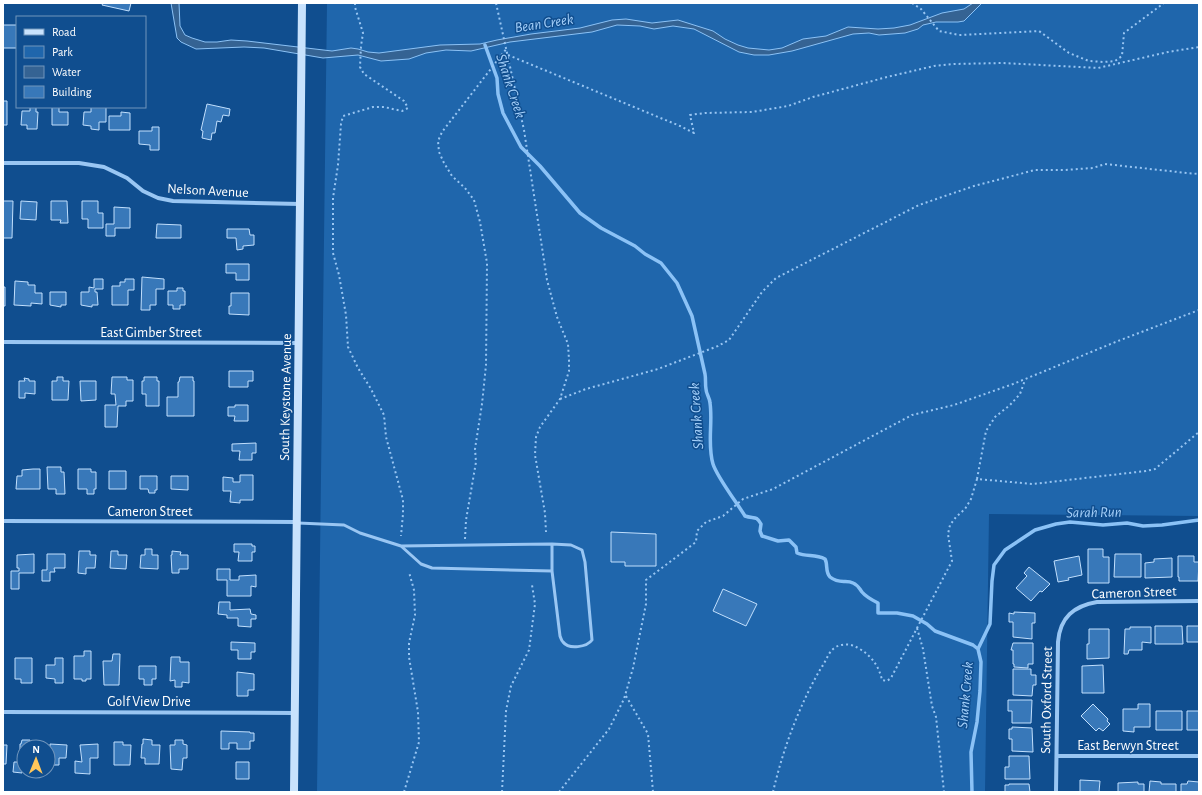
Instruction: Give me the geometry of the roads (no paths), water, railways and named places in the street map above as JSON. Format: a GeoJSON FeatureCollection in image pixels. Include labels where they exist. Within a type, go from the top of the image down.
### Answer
{"type":"FeatureCollection","features":[{"type":"Feature","properties":{"kind":"main road","name":"South Keystone Avenue"},"geometry":{"type":"LineString","coordinates":[[294,792],[302,3]]}},
{"type":"Feature","properties":{"kind":"street","name":"Nelson Avenue"},"geometry":{"type":"LineString","coordinates":[[3,163],[79,163],[104,167],[127,178],[143,191],[158,198],[173,201],[300,204]]}},
{"type":"Feature","properties":{"kind":"street","name":"East Gimber Street"},"geometry":{"type":"LineString","coordinates":[[3,342],[298,343]]}},
{"type":"Feature","properties":{"kind":"street","name":"Cameron Street"},"geometry":{"type":"LineString","coordinates":[[3,521],[296,522]]}},
{"type":"Feature","properties":{"kind":"street","name":"Cameron Street"},"geometry":{"type":"LineString","coordinates":[[1072,612],[1083,604],[1097,602],[1199,601]]}},
{"type":"Feature","properties":{"kind":"street","name":"South Oxford Street"},"geometry":{"type":"LineString","coordinates":[[1056,792],[1058,636],[1063,622],[1072,612]]}},
{"type":"Feature","properties":{"kind":"street","name":"Golf View Drive"},"geometry":{"type":"LineString","coordinates":[[3,712],[294,713]]}},
{"type":"Feature","properties":{"kind":"street","name":"East Berwyn Street"},"geometry":{"type":"LineString","coordinates":[[1056,756],[1199,756]]}},
{"type":"Feature","properties":{"kind":"lane"},"geometry":{"type":"LineString","coordinates":[[296,522],[344,526],[360,533],[401,546],[552,544],[571,545],[582,550],[585,562],[592,629],[592,640],[589,644],[581,646],[568,646],[562,642],[552,571],[552,544]]}},
{"type":"Feature","properties":{"kind":"lane"},"geometry":{"type":"LineString","coordinates":[[401,546],[421,564],[432,568],[552,571]]}},
{"type":"Feature","properties":{"kind":"water","name":"Bean Creek"},"geometry":{"type":"Polygon","coordinates":[[[171,3],[179,3],[180,26],[185,35],[205,42],[231,40],[247,41],[332,51],[351,48],[379,53],[440,45],[480,44],[531,34],[580,28],[612,20],[626,19],[652,23],[678,20],[713,31],[738,45],[748,48],[769,50],[782,48],[803,39],[826,36],[848,27],[878,29],[910,25],[942,13],[964,9],[973,3],[982,3],[964,21],[936,22],[923,25],[918,29],[905,33],[879,35],[869,33],[853,34],[792,51],[769,55],[754,55],[739,52],[694,29],[673,26],[654,29],[640,26],[617,25],[592,32],[510,42],[471,51],[446,50],[426,53],[409,59],[381,61],[358,55],[323,58],[264,48],[244,47],[196,49],[181,42],[177,38],[171,3]]]}},
{"type":"Feature","properties":{"kind":"waterway","name":"Shank Creek"},"geometry":{"type":"LineString","coordinates":[[485,45],[497,78],[498,94],[503,113],[521,147],[540,166],[580,213],[601,228],[635,246],[645,254],[661,263],[677,283],[692,316],[705,374],[706,391],[710,401],[711,411],[710,449],[713,464],[723,483],[745,516],[756,518],[759,521],[761,524],[760,531],[762,536],[778,541],[789,540],[796,547],[797,553],[825,559],[828,575],[837,581],[850,582],[856,585],[871,600],[878,603],[878,613],[897,613],[913,616],[927,624],[935,631],[973,645],[978,649],[981,662],[980,691],[977,722],[971,752],[972,792]]}},
{"type":"Feature","properties":{"kind":"waterway","name":"Sarah Run"},"geometry":{"type":"LineString","coordinates":[[978,649],[990,624],[994,565],[1005,550],[1035,530],[1070,522],[1103,525],[1127,523],[1143,526],[1199,520]]}}]}
